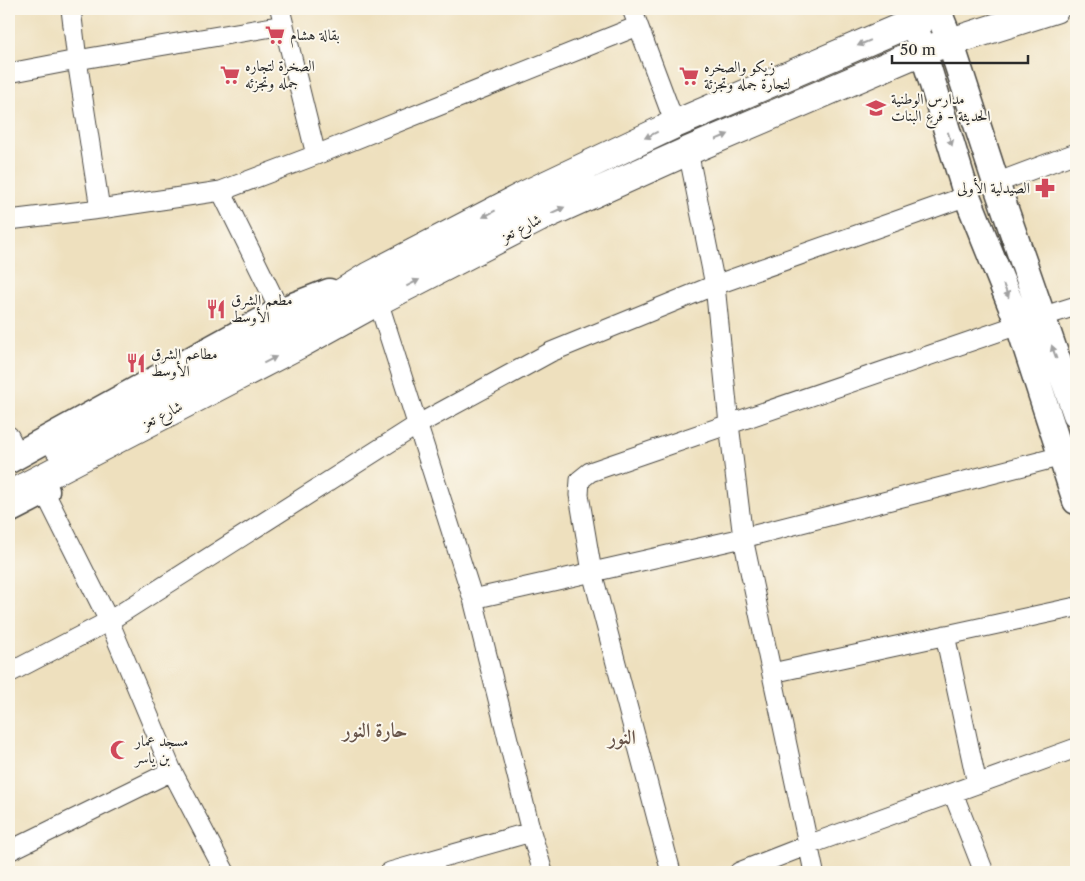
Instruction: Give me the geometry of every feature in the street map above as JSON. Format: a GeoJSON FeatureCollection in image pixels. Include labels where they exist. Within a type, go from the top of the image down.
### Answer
{"type":"FeatureCollection","features":[{"type":"Feature","properties":{"kind":"main road","name":"شارع تعز"},"geometry":{"type":"LineString","coordinates":[[9,495],[300,344],[373,289],[527,194],[911,15],[939,9]]}},
{"type":"Feature","properties":{"kind":"main road","name":"شارع تعز"},"geometry":{"type":"LineString","coordinates":[[11,456],[293,323],[539,218],[688,151],[922,51],[1055,9]]}},
{"type":"Feature","properties":{"kind":"street"},"geometry":{"type":"LineString","coordinates":[[71,9],[100,209]]}},
{"type":"Feature","properties":{"kind":"street"},"geometry":{"type":"LineString","coordinates":[[939,9],[996,183],[1062,456],[1076,501]]}},
{"type":"Feature","properties":{"kind":"street"},"geometry":{"type":"LineString","coordinates":[[911,15],[967,196],[1076,414]]}},
{"type":"Feature","properties":{"kind":"street"},"geometry":{"type":"LineString","coordinates":[[9,73],[282,17],[316,155]]}},
{"type":"Feature","properties":{"kind":"street"},"geometry":{"type":"LineString","coordinates":[[9,220],[221,191],[316,155],[635,17],[675,124]]}},
{"type":"Feature","properties":{"kind":"street"},"geometry":{"type":"LineString","coordinates":[[688,151],[715,285],[743,538],[814,872]]}},
{"type":"Feature","properties":{"kind":"street"},"geometry":{"type":"LineString","coordinates":[[996,183],[1076,153]]}},
{"type":"Feature","properties":{"kind":"street"},"geometry":{"type":"LineString","coordinates":[[221,191],[280,311]]}},
{"type":"Feature","properties":{"kind":"street"},"geometry":{"type":"LineString","coordinates":[[9,672],[109,621],[417,425],[551,352],[715,285],[967,196]]}},
{"type":"Feature","properties":{"kind":"street"},"geometry":{"type":"LineString","coordinates":[[11,456],[280,311],[373,289],[473,599],[531,832],[543,872]]}},
{"type":"Feature","properties":{"kind":"street"},"geometry":{"type":"LineString","coordinates":[[672,872],[592,572],[579,495],[580,480],[590,472],[1076,306]]}},
{"type":"Feature","properties":{"kind":"street"},"geometry":{"type":"LineString","coordinates":[[9,510],[124,448],[231,379]]}},
{"type":"Feature","properties":{"kind":"street"},"geometry":{"type":"LineString","coordinates":[[473,599],[743,538],[1062,456]]}},
{"type":"Feature","properties":{"kind":"street"},"geometry":{"type":"LineString","coordinates":[[44,491],[109,621],[172,771],[225,872]]}},
{"type":"Feature","properties":{"kind":"street"},"geometry":{"type":"LineString","coordinates":[[772,673],[1076,607]]}},
{"type":"Feature","properties":{"kind":"street"},"geometry":{"type":"LineString","coordinates":[[945,635],[977,784]]}},
{"type":"Feature","properties":{"kind":"street"},"geometry":{"type":"LineString","coordinates":[[739,872],[808,845],[1076,748]]}},
{"type":"Feature","properties":{"kind":"street"},"geometry":{"type":"LineString","coordinates":[[9,851],[172,771]]}},
{"type":"Feature","properties":{"kind":"street"},"geometry":{"type":"LineString","coordinates":[[953,793],[984,872]]}},
{"type":"Feature","properties":{"kind":"street"},"geometry":{"type":"LineString","coordinates":[[390,872],[531,832]]}},
{"type":"Feature","properties":{"kind":"place","name":"بقالة هشام"},"geometry":{"type":"Point","coordinates":[275,35]}},
{"type":"Feature","properties":{"kind":"place","name":"الصخرة لتجاره جمله وتجزئه"},"geometry":{"type":"Point","coordinates":[230,75]}},
{"type":"Feature","properties":{"kind":"place","name":"زيكو والصخره لتجارة جمله وتجزئة"},"geometry":{"type":"Point","coordinates":[689,76]}},
{"type":"Feature","properties":{"kind":"place","name":"مدارس الوطنية الحديثة - فرع البنات"},"geometry":{"type":"Point","coordinates":[876,108]}},
{"type":"Feature","properties":{"kind":"place","name":"الصيدلية الأولى"},"geometry":{"type":"Point","coordinates":[1045,188]}},
{"type":"Feature","properties":{"kind":"place","name":"مطعم الشرق الأوسط"},"geometry":{"type":"Point","coordinates":[216,309]}},
{"type":"Feature","properties":{"kind":"place","name":"مطاعم الشرق الأوسط"},"geometry":{"type":"Point","coordinates":[136,363]}},
{"type":"Feature","properties":{"kind":"place","name":"مسجد عمار بن ياسر"},"geometry":{"type":"Point","coordinates":[120,750]}},
{"type":"Feature","properties":{"kind":"district","name":"حارة النور"},"geometry":{"type":"Point","coordinates":[375,730]}},
{"type":"Feature","properties":{"kind":"district","name":"النور"},"geometry":{"type":"Point","coordinates":[622,737]}}]}
